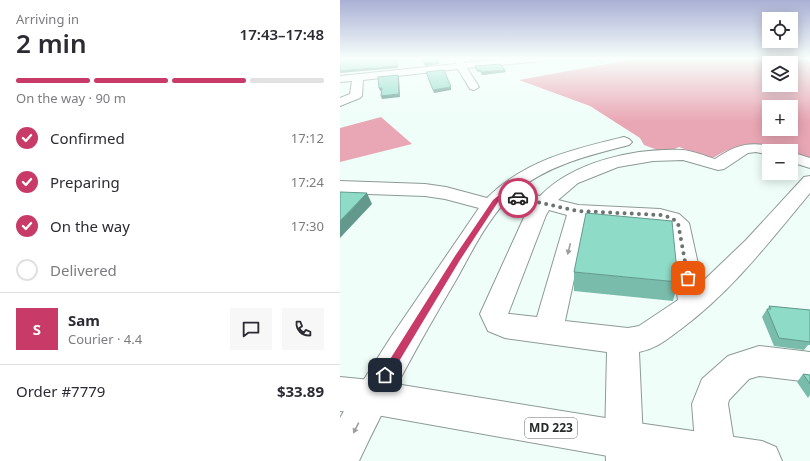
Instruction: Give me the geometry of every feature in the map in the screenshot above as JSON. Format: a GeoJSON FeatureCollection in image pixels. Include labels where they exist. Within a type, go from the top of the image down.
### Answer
{"type":"FeatureCollection","features":[{"type":"Feature","properties":{"kind":"street"},"geometry":{"type":"LineString","coordinates":[[340,102],[356,96],[358,80]]}},
{"type":"Feature","properties":{"kind":"street"},"geometry":{"type":"LineString","coordinates":[[470,80],[474,87]]}},
{"type":"Feature","properties":{"kind":"street"},"geometry":{"type":"LineString","coordinates":[[340,458],[356,395],[447,274],[498,200],[510,187],[543,165],[567,155],[624,142]]}},
{"type":"Feature","properties":{"kind":"street"},"geometry":{"type":"LineString","coordinates":[[762,148],[740,149],[718,165],[692,156],[684,155],[653,156],[615,162],[594,169],[572,179],[554,193],[536,213],[494,314],[498,322],[505,326],[623,341],[645,338],[693,305],[716,286],[750,252],[810,181]]}},
{"type":"Feature","properties":{"kind":"street"},"geometry":{"type":"LineString","coordinates":[[798,159],[810,163]]}},
{"type":"Feature","properties":{"kind":"street"},"geometry":{"type":"LineString","coordinates":[[340,187],[425,190],[498,200],[545,204],[578,211],[660,215],[672,218],[678,223],[693,305]]}},
{"type":"Feature","properties":{"kind":"street"},"geometry":{"type":"LineString","coordinates":[[548,331],[578,211]]}},
{"type":"Feature","properties":{"kind":"street"},"geometry":{"type":"LineString","coordinates":[[623,341],[625,450]]}},
{"type":"Feature","properties":{"kind":"street"},"geometry":{"type":"LineString","coordinates":[[716,455],[710,404],[714,391],[739,367],[759,361],[810,367]]}},
{"type":"Feature","properties":{"kind":"street","name":"MD 223"},"geometry":{"type":"LineString","coordinates":[[356,395],[625,450],[716,455],[762,461]]}},
{"type":"Feature","properties":{"kind":"shaded area"},"geometry":{"type":"Polygon","coordinates":[[[519,80],[762,80],[762,92],[798,92],[798,80],[810,80],[810,162],[798,157],[798,144],[762,144],[762,147],[741,146],[725,151],[711,159],[679,147],[666,153],[644,145],[640,138],[590,106],[519,80]]]}},
{"type":"Feature","properties":{"kind":"shaded area"},"geometry":{"type":"Polygon","coordinates":[[[381,117],[412,144],[340,162],[340,128],[381,117]]]}},
{"type":"Feature","properties":{"kind":"building"},"geometry":{"type":"Polygon","coordinates":[[[378,80],[398,80],[399,94],[381,96],[382,88],[379,88],[378,80]]]}},
{"type":"Feature","properties":{"kind":"building"},"geometry":{"type":"Polygon","coordinates":[[[429,80],[448,80],[451,87],[433,90],[429,80]]]}},
{"type":"Feature","properties":{"kind":"building"},"geometry":{"type":"Polygon","coordinates":[[[340,192],[367,193],[340,221],[340,192]]]}},
{"type":"Feature","properties":{"kind":"building"},"geometry":{"type":"Polygon","coordinates":[[[586,213],[672,221],[678,282],[574,272],[586,213]]]}},
{"type":"Feature","properties":{"kind":"building"},"geometry":{"type":"Polygon","coordinates":[[[769,306],[810,310],[810,342],[779,338],[767,309],[771,309],[769,306]]]}},
{"type":"Feature","properties":{"kind":"building"},"geometry":{"type":"Polygon","coordinates":[[[803,374],[810,375],[810,384],[803,374]]]}},
{"type":"Feature","properties":{"kind":"way so far"},"geometry":{"type":"LineString","coordinates":[[518,198],[578,211],[660,215],[672,218],[678,223],[688,278]]}},
{"type":"Feature","properties":{"kind":"route"},"geometry":{"type":"LineString","coordinates":[[385,375],[457,258],[495,201],[503,194],[518,198]]}}]}
